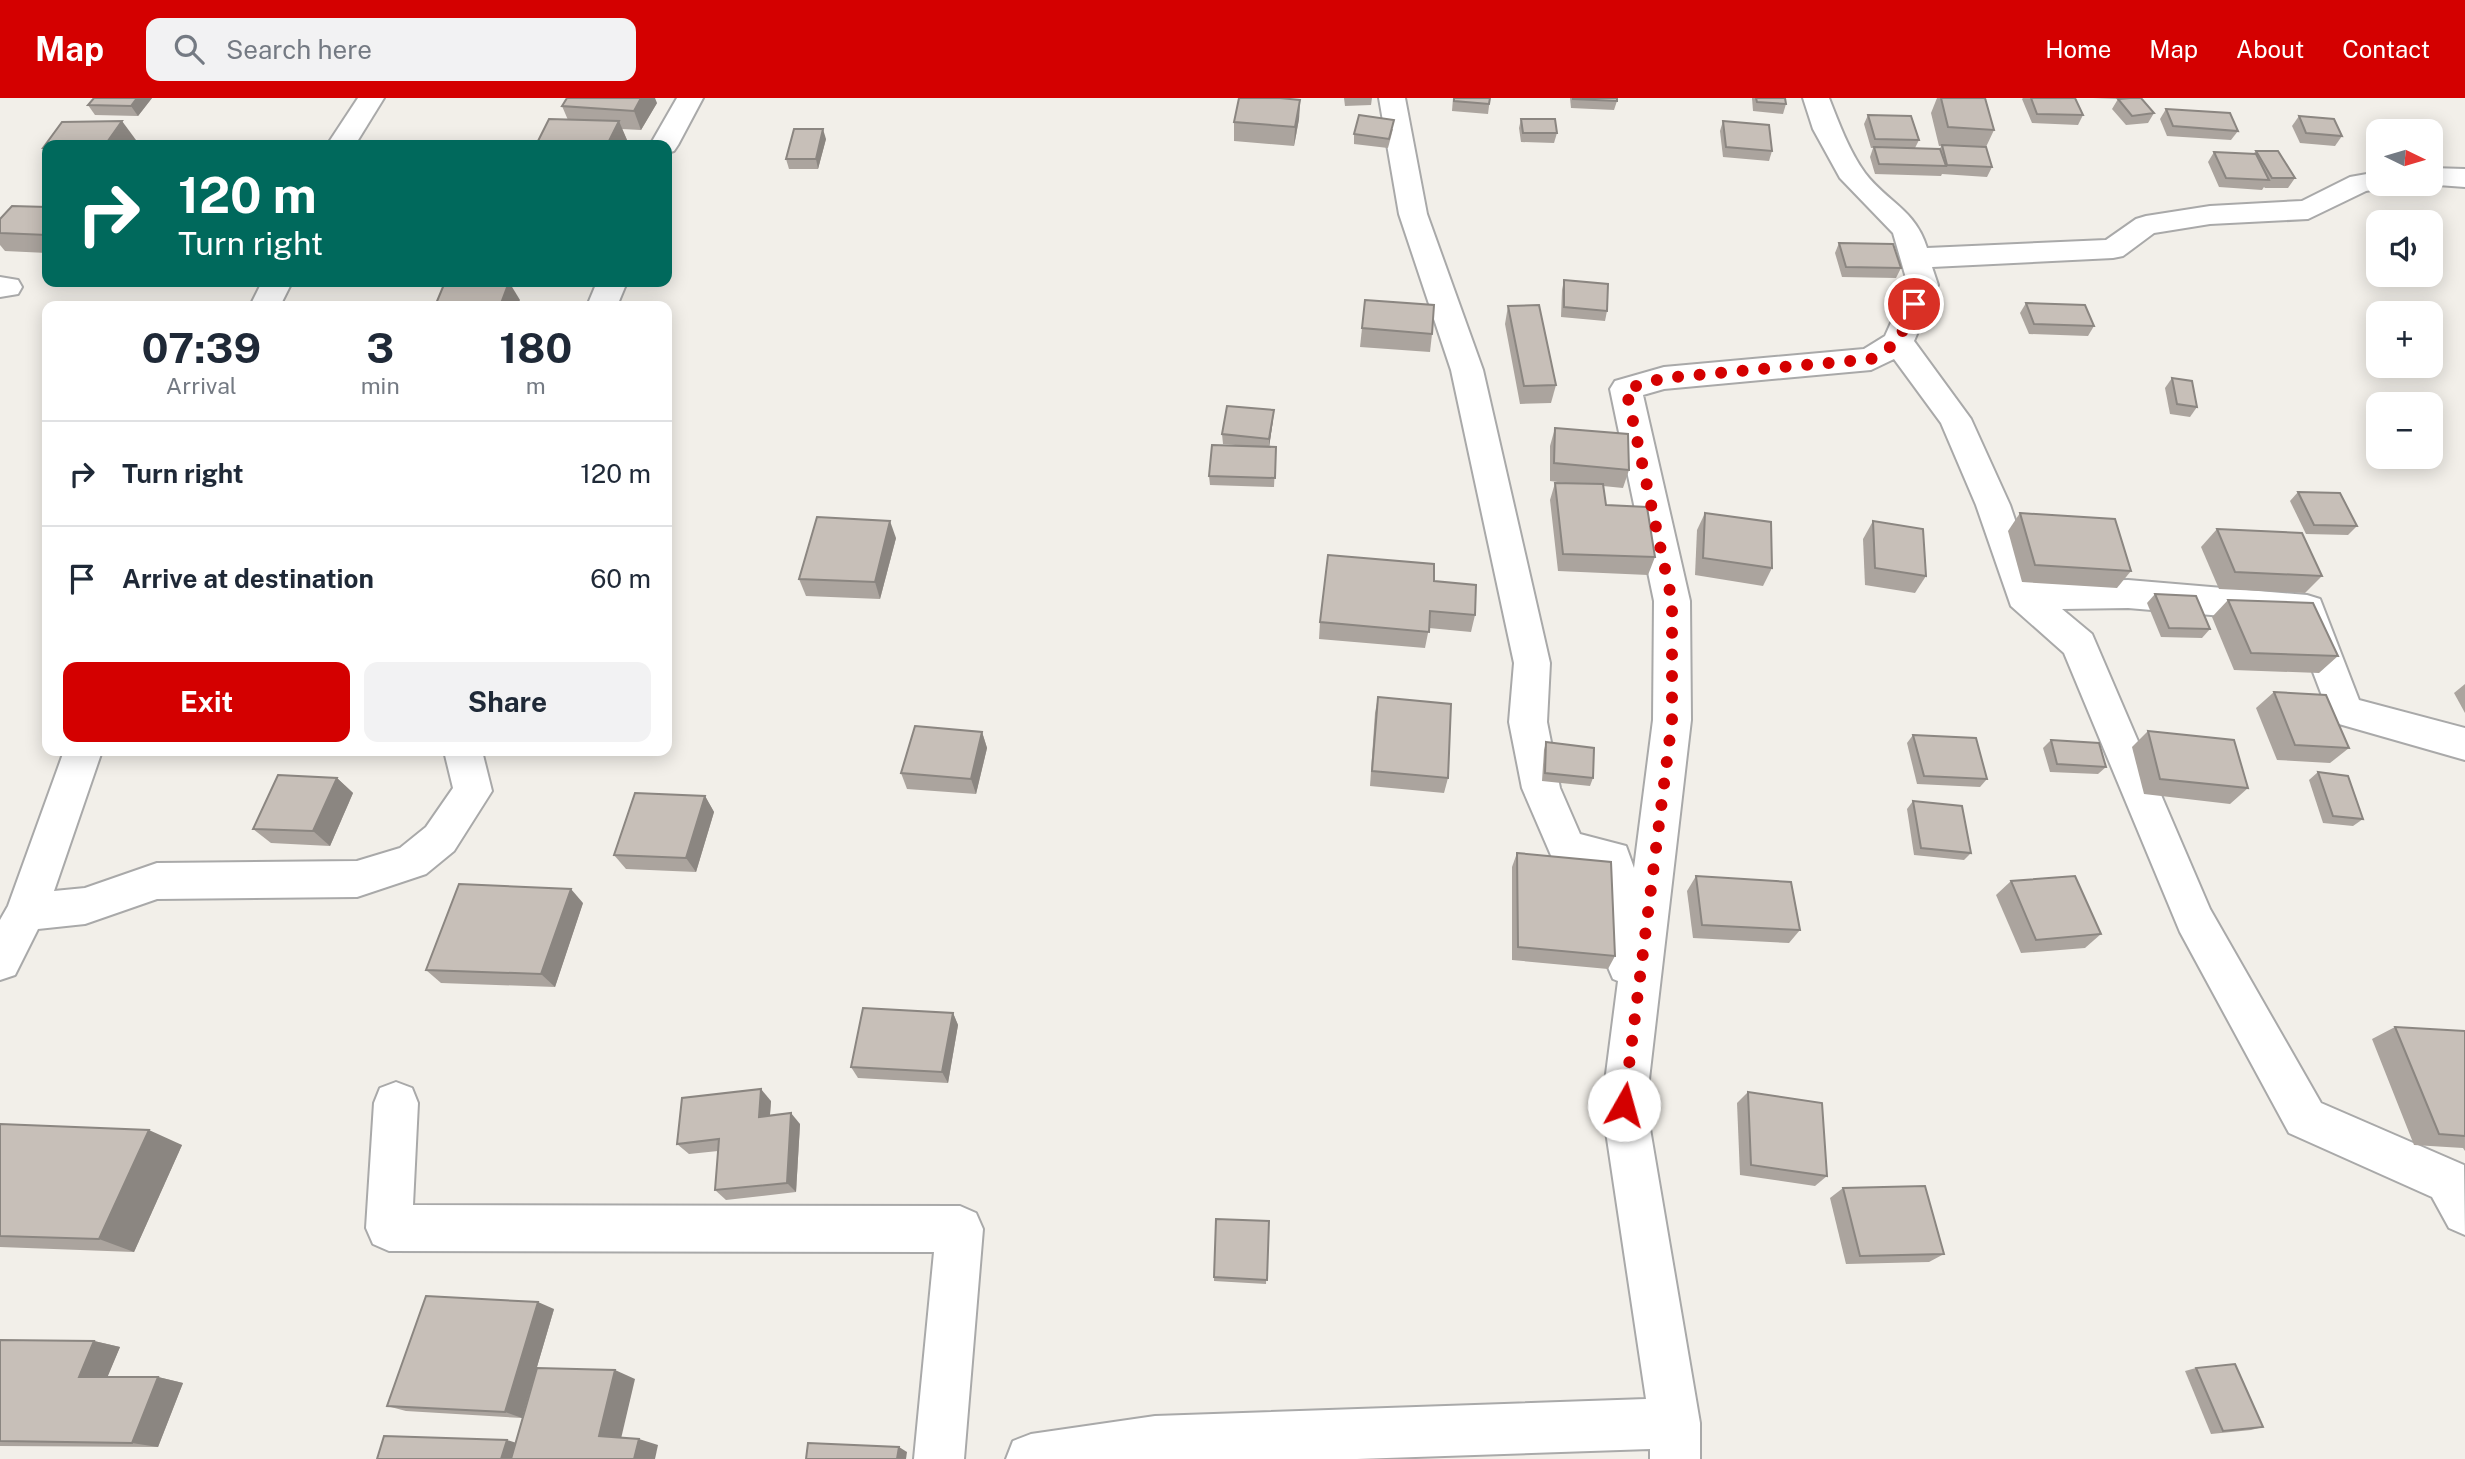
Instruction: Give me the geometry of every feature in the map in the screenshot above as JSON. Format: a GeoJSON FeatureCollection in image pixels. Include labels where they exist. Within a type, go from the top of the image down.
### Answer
{"type":"FeatureCollection","features":[{"type":"Feature","properties":{"kind":"street"},"geometry":{"type":"LineString","coordinates":[[344,140],[371,98]]}},
{"type":"Feature","properties":{"kind":"street"},"geometry":{"type":"LineString","coordinates":[[667,140],[690,98]]}},
{"type":"Feature","properties":{"kind":"street"},"geometry":{"type":"LineString","coordinates":[[1392,98],[1413,214],[1467,370],[1532,663],[1528,722],[1541,788],[1567,848],[1612,858],[1635,1012]]}},
{"type":"Feature","properties":{"kind":"street"},"geometry":{"type":"LineString","coordinates":[[1031,1459],[1155,1441],[1675,1441],[1624,1105],[1672,720],[1672,601],[1626,389],[1664,378],[1871,359],[1898,342],[1923,285],[1907,230],[1854,178],[1826,130],[1816,98]]}},
{"type":"Feature","properties":{"kind":"street"},"geometry":{"type":"LineString","coordinates":[[2443,177],[2465,178]]}},
{"type":"Feature","properties":{"kind":"street"},"geometry":{"type":"LineString","coordinates":[[1915,258],[2113,249],[2146,225],[2210,215],[2308,210],[2366,182]]}},
{"type":"Feature","properties":{"kind":"street"},"geometry":{"type":"LineString","coordinates":[[1898,342],[1955,419],[1993,505],[2023,596],[2079,644],[2194,919],[2305,1118],[2448,1181],[2465,1212]]}},
{"type":"Feature","properties":{"kind":"street"},"geometry":{"type":"LineString","coordinates":[[2023,596],[2129,594],[2307,609],[2345,711],[2465,744]]}},
{"type":"Feature","properties":{"kind":"street"},"geometry":{"type":"LineString","coordinates":[[0,961],[26,912],[81,756]]}},
{"type":"Feature","properties":{"kind":"street"},"geometry":{"type":"LineString","coordinates":[[26,912],[85,906],[157,881],[357,879],[412,862],[440,839],[473,791],[464,756]]}},
{"type":"Feature","properties":{"kind":"street"},"geometry":{"type":"LineString","coordinates":[[396,1103],[389,1228],[960,1229],[939,1459]]}},
{"type":"Feature","properties":{"kind":"building"},"geometry":{"type":"Polygon","coordinates":[[[94,98],[137,98],[131,106],[88,105],[94,98]]]}},
{"type":"Feature","properties":{"kind":"building"},"geometry":{"type":"Polygon","coordinates":[[[567,98],[641,98],[634,111],[562,106],[567,98]]]}},
{"type":"Feature","properties":{"kind":"building"},"geometry":{"type":"Polygon","coordinates":[[[1239,98],[1300,100],[1295,127],[1234,122],[1239,98]]]}},
{"type":"Feature","properties":{"kind":"building"},"geometry":{"type":"Polygon","coordinates":[[[1454,98],[1490,98],[1489,104],[1454,101],[1454,98]]]}},
{"type":"Feature","properties":{"kind":"building"},"geometry":{"type":"Polygon","coordinates":[[[1617,98],[1617,101],[1573,99],[1617,98]]]}},
{"type":"Feature","properties":{"kind":"building"},"geometry":{"type":"Polygon","coordinates":[[[1756,98],[1785,98],[1786,104],[1757,102],[1756,98]]]}},
{"type":"Feature","properties":{"kind":"building"},"geometry":{"type":"Polygon","coordinates":[[[1941,98],[1985,98],[1994,130],[1948,127],[1941,98]]]}},
{"type":"Feature","properties":{"kind":"building"},"geometry":{"type":"Polygon","coordinates":[[[2031,98],[2075,98],[2083,115],[2037,114],[2031,98]]]}},
{"type":"Feature","properties":{"kind":"building"},"geometry":{"type":"Polygon","coordinates":[[[2141,98],[2154,113],[2132,116],[2118,99],[2141,98]]]}},
{"type":"Feature","properties":{"kind":"building"},"geometry":{"type":"Polygon","coordinates":[[[2166,109],[2230,113],[2238,131],[2173,126],[2166,109]]]}},
{"type":"Feature","properties":{"kind":"building"},"geometry":{"type":"Polygon","coordinates":[[[1359,115],[1394,120],[1389,139],[1354,134],[1359,115]]]}},
{"type":"Feature","properties":{"kind":"building"},"geometry":{"type":"Polygon","coordinates":[[[1868,115],[1911,116],[1919,140],[1875,139],[1868,115]]]}},
{"type":"Feature","properties":{"kind":"building"},"geometry":{"type":"Polygon","coordinates":[[[2299,116],[2334,119],[2342,136],[2306,133],[2299,116]]]}},
{"type":"Feature","properties":{"kind":"building"},"geometry":{"type":"Polygon","coordinates":[[[549,119],[619,121],[610,140],[538,140],[549,119]]]}},
{"type":"Feature","properties":{"kind":"building"},"geometry":{"type":"Polygon","coordinates":[[[1521,119],[1555,119],[1557,133],[1523,133],[1521,119]]]}},
{"type":"Feature","properties":{"kind":"building"},"geometry":{"type":"Polygon","coordinates":[[[122,121],[109,140],[49,140],[62,122],[122,121]]]}},
{"type":"Feature","properties":{"kind":"building"},"geometry":{"type":"Polygon","coordinates":[[[1723,121],[1769,125],[1772,151],[1726,147],[1723,121]]]}},
{"type":"Feature","properties":{"kind":"building"},"geometry":{"type":"Polygon","coordinates":[[[794,129],[823,129],[816,159],[786,159],[794,129]]]}},
{"type":"Feature","properties":{"kind":"building"},"geometry":{"type":"Polygon","coordinates":[[[1942,145],[1986,147],[1992,167],[1947,165],[1942,145]]]}},
{"type":"Feature","properties":{"kind":"building"},"geometry":{"type":"Polygon","coordinates":[[[1874,147],[1940,149],[1946,166],[1879,164],[1874,147]]]}},
{"type":"Feature","properties":{"kind":"building"},"geometry":{"type":"Polygon","coordinates":[[[2256,151],[2278,151],[2295,178],[2272,178],[2256,151]]]}},
{"type":"Feature","properties":{"kind":"building"},"geometry":{"type":"Polygon","coordinates":[[[2214,152],[2256,154],[2269,180],[2226,178],[2214,152]]]}},
{"type":"Feature","properties":{"kind":"building"},"geometry":{"type":"Polygon","coordinates":[[[12,206],[42,207],[42,235],[0,233],[0,219],[12,206]]]}},
{"type":"Feature","properties":{"kind":"building"},"geometry":{"type":"Polygon","coordinates":[[[1839,243],[1893,244],[1901,268],[1846,267],[1839,243]]]}},
{"type":"Feature","properties":{"kind":"building"},"geometry":{"type":"Polygon","coordinates":[[[1564,280],[1608,284],[1607,311],[1564,307],[1564,280]]]}},
{"type":"Feature","properties":{"kind":"building"},"geometry":{"type":"Polygon","coordinates":[[[443,287],[507,287],[502,301],[437,301],[443,287]]]}},
{"type":"Feature","properties":{"kind":"building"},"geometry":{"type":"Polygon","coordinates":[[[1365,300],[1434,305],[1432,334],[1362,328],[1365,300]]]}},
{"type":"Feature","properties":{"kind":"building"},"geometry":{"type":"Polygon","coordinates":[[[2026,303],[2085,305],[2094,326],[2034,324],[2026,303]]]}},
{"type":"Feature","properties":{"kind":"building"},"geometry":{"type":"Polygon","coordinates":[[[1539,305],[1556,385],[1524,386],[1508,306],[1539,305]]]}},
{"type":"Feature","properties":{"kind":"building"},"geometry":{"type":"Polygon","coordinates":[[[2172,378],[2192,381],[2197,407],[2177,404],[2172,378]]]}},
{"type":"Feature","properties":{"kind":"building"},"geometry":{"type":"Polygon","coordinates":[[[1227,406],[1274,410],[1269,439],[1222,434],[1227,406]]]}},
{"type":"Feature","properties":{"kind":"building"},"geometry":{"type":"Polygon","coordinates":[[[1555,428],[1628,434],[1629,470],[1554,463],[1555,428]]]}},
{"type":"Feature","properties":{"kind":"building"},"geometry":{"type":"Polygon","coordinates":[[[1212,445],[1276,447],[1275,478],[1209,476],[1212,445]]]}},
{"type":"Feature","properties":{"kind":"building"},"geometry":{"type":"Polygon","coordinates":[[[1555,483],[1603,484],[1606,505],[1647,507],[1655,557],[1563,554],[1555,483]]]}},
{"type":"Feature","properties":{"kind":"building"},"geometry":{"type":"Polygon","coordinates":[[[2298,492],[2340,493],[2357,526],[2314,525],[2298,492]]]}},
{"type":"Feature","properties":{"kind":"building"},"geometry":{"type":"Polygon","coordinates":[[[1705,513],[1771,522],[1772,568],[1703,558],[1705,513]]]}},
{"type":"Feature","properties":{"kind":"building"},"geometry":{"type":"Polygon","coordinates":[[[2020,513],[2115,519],[2131,571],[2035,565],[2020,513]]]}},
{"type":"Feature","properties":{"kind":"building"},"geometry":{"type":"Polygon","coordinates":[[[817,517],[890,521],[875,582],[799,579],[817,517]]]}},
{"type":"Feature","properties":{"kind":"building"},"geometry":{"type":"Polygon","coordinates":[[[1873,521],[1923,529],[1926,576],[1875,568],[1873,521]]]}},
{"type":"Feature","properties":{"kind":"building"},"geometry":{"type":"Polygon","coordinates":[[[2217,529],[2302,533],[2322,576],[2235,572],[2217,529]]]}},
{"type":"Feature","properties":{"kind":"building"},"geometry":{"type":"Polygon","coordinates":[[[1328,555],[1434,564],[1434,581],[1476,585],[1475,615],[1430,611],[1429,632],[1320,622],[1328,555]]]}},
{"type":"Feature","properties":{"kind":"building"},"geometry":{"type":"Polygon","coordinates":[[[2155,594],[2196,596],[2210,629],[2169,628],[2155,594]]]}},
{"type":"Feature","properties":{"kind":"building"},"geometry":{"type":"Polygon","coordinates":[[[2228,600],[2313,603],[2338,656],[2251,653],[2228,600]]]}},
{"type":"Feature","properties":{"kind":"building"},"geometry":{"type":"Polygon","coordinates":[[[2274,692],[2326,695],[2349,748],[2295,745],[2274,692]]]}},
{"type":"Feature","properties":{"kind":"building"},"geometry":{"type":"Polygon","coordinates":[[[1378,697],[1451,704],[1448,778],[1372,771],[1378,697]]]}},
{"type":"Feature","properties":{"kind":"building"},"geometry":{"type":"Polygon","coordinates":[[[915,726],[982,732],[971,779],[901,773],[915,726]]]}},
{"type":"Feature","properties":{"kind":"building"},"geometry":{"type":"Polygon","coordinates":[[[2148,731],[2234,740],[2248,788],[2160,779],[2148,731]]]}},
{"type":"Feature","properties":{"kind":"building"},"geometry":{"type":"Polygon","coordinates":[[[1913,735],[1976,738],[1987,779],[1924,776],[1913,735]]]}},
{"type":"Feature","properties":{"kind":"building"},"geometry":{"type":"Polygon","coordinates":[[[2051,740],[2099,743],[2106,767],[2057,764],[2051,740]]]}},
{"type":"Feature","properties":{"kind":"building"},"geometry":{"type":"Polygon","coordinates":[[[1546,742],[1594,748],[1593,778],[1545,773],[1546,742]]]}},
{"type":"Feature","properties":{"kind":"building"},"geometry":{"type":"Polygon","coordinates":[[[2318,772],[2348,776],[2363,819],[2333,816],[2318,772]]]}},
{"type":"Feature","properties":{"kind":"building"},"geometry":{"type":"Polygon","coordinates":[[[278,775],[337,778],[313,831],[253,829],[278,775]]]}},
{"type":"Feature","properties":{"kind":"building"},"geometry":{"type":"Polygon","coordinates":[[[635,793],[705,796],[686,858],[614,855],[635,793]]]}},
{"type":"Feature","properties":{"kind":"building"},"geometry":{"type":"Polygon","coordinates":[[[1913,801],[1962,806],[1971,853],[1921,848],[1913,801]]]}},
{"type":"Feature","properties":{"kind":"building"},"geometry":{"type":"Polygon","coordinates":[[[1517,853],[1611,862],[1615,956],[1518,947],[1517,853]]]}},
{"type":"Feature","properties":{"kind":"building"},"geometry":{"type":"Polygon","coordinates":[[[1696,876],[1791,882],[1800,930],[1702,925],[1696,876]]]}},
{"type":"Feature","properties":{"kind":"building"},"geometry":{"type":"Polygon","coordinates":[[[2075,876],[2101,934],[2036,940],[2011,881],[2075,876]]]}},
{"type":"Feature","properties":{"kind":"building"},"geometry":{"type":"Polygon","coordinates":[[[459,884],[571,889],[541,974],[426,970],[459,884]]]}},
{"type":"Feature","properties":{"kind":"building"},"geometry":{"type":"Polygon","coordinates":[[[863,1008],[953,1013],[942,1072],[851,1067],[863,1008]]]}},
{"type":"Feature","properties":{"kind":"building"},"geometry":{"type":"Polygon","coordinates":[[[2395,1027],[2465,1031],[2465,1136],[2439,1134],[2395,1027]]]}},
{"type":"Feature","properties":{"kind":"building"},"geometry":{"type":"Polygon","coordinates":[[[761,1089],[759,1117],[791,1113],[787,1183],[715,1190],[719,1139],[677,1144],[682,1098],[761,1089]]]}},
{"type":"Feature","properties":{"kind":"building"},"geometry":{"type":"Polygon","coordinates":[[[1748,1092],[1822,1103],[1827,1176],[1751,1165],[1748,1092]]]}},
{"type":"Feature","properties":{"kind":"building"},"geometry":{"type":"Polygon","coordinates":[[[0,1124],[149,1130],[99,1239],[0,1236],[0,1124]]]}},
{"type":"Feature","properties":{"kind":"building"},"geometry":{"type":"Polygon","coordinates":[[[1925,1186],[1944,1254],[1860,1256],[1843,1188],[1925,1186]]]}},
{"type":"Feature","properties":{"kind":"building"},"geometry":{"type":"Polygon","coordinates":[[[1216,1219],[1269,1221],[1267,1280],[1214,1277],[1216,1219]]]}},
{"type":"Feature","properties":{"kind":"building"},"geometry":{"type":"Polygon","coordinates":[[[426,1296],[538,1302],[505,1412],[387,1406],[426,1296]]]}},
{"type":"Feature","properties":{"kind":"building"},"geometry":{"type":"Polygon","coordinates":[[[0,1340],[94,1341],[79,1377],[158,1377],[132,1443],[0,1441],[0,1340]]]}},
{"type":"Feature","properties":{"kind":"building"},"geometry":{"type":"Polygon","coordinates":[[[2235,1364],[2263,1427],[2223,1431],[2196,1368],[2235,1364]]]}},
{"type":"Feature","properties":{"kind":"building"},"geometry":{"type":"Polygon","coordinates":[[[537,1368],[615,1370],[599,1436],[639,1439],[634,1459],[511,1459],[537,1368]]]}},
{"type":"Feature","properties":{"kind":"building"},"geometry":{"type":"Polygon","coordinates":[[[384,1436],[507,1440],[501,1459],[377,1459],[384,1436]]]}},
{"type":"Feature","properties":{"kind":"building"},"geometry":{"type":"Polygon","coordinates":[[[808,1443],[899,1447],[897,1459],[806,1459],[808,1443]]]}},
{"type":"Feature","properties":{"kind":"route"},"geometry":{"type":"LineString","coordinates":[[1624,1105],[1672,720],[1672,601],[1626,389],[1664,378],[1871,359],[1898,342],[1914,304]]}}]}
